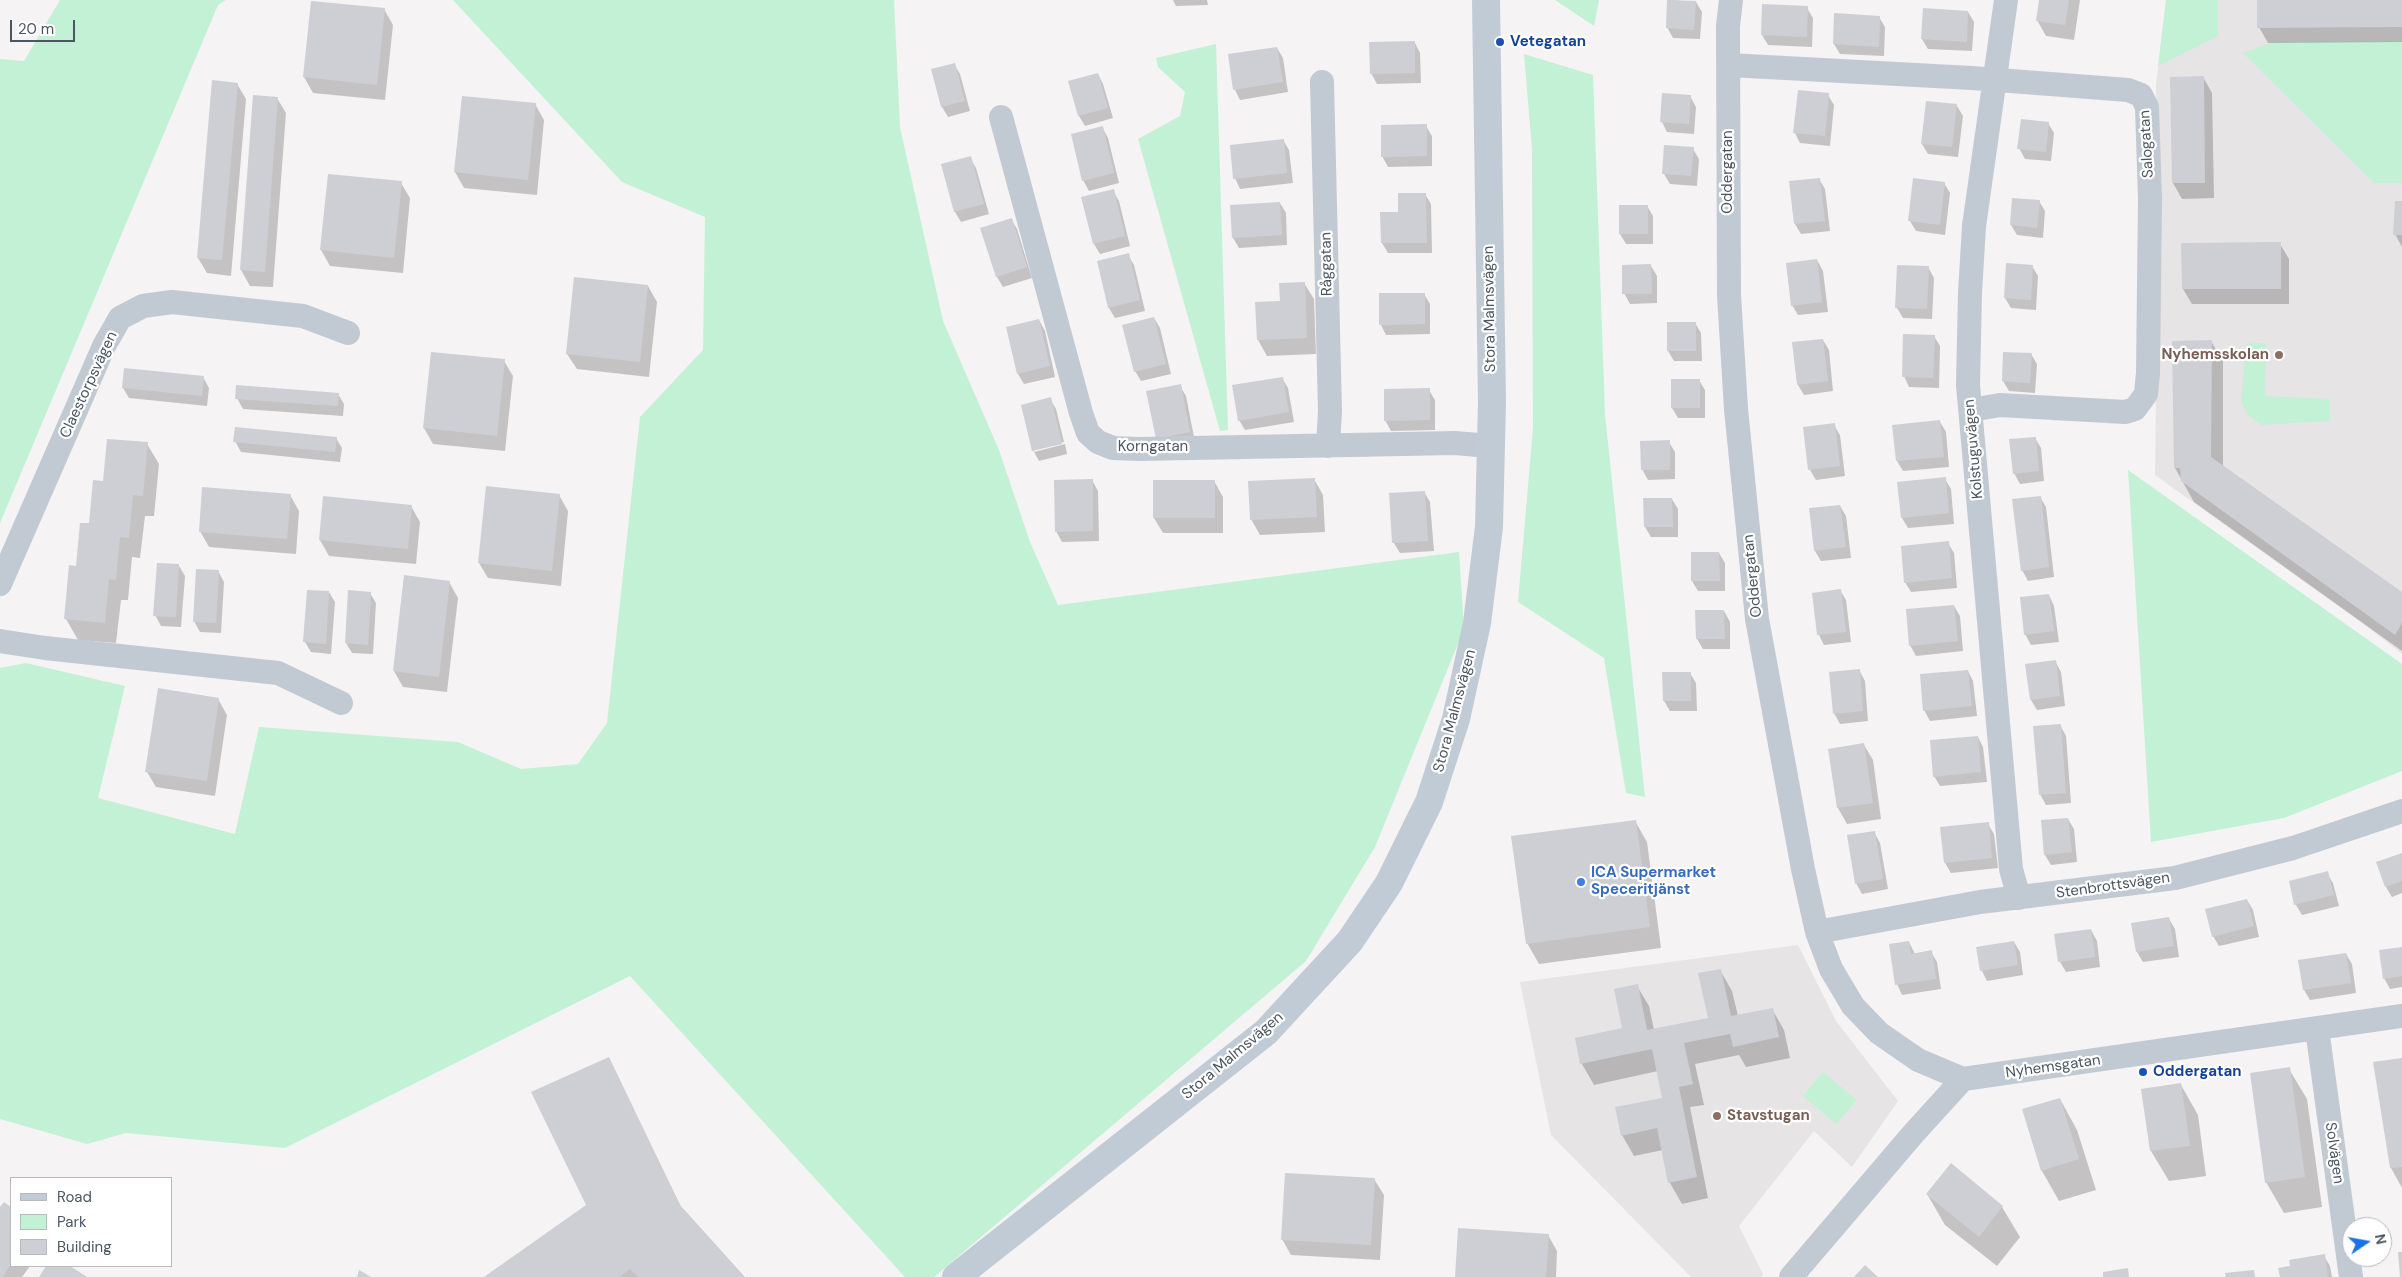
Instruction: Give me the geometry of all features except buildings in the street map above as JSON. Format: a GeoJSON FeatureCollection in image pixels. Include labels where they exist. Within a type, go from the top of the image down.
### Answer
{"type":"FeatureCollection","features":[{"type":"Feature","properties":{"kind":"street","name":"Stora Malmsvägen"},"geometry":{"type":"LineString","coordinates":[[956,1277],[1266,1032],[1350,941],[1375,906],[1429,802],[1456,719],[1477,623],[1489,527],[1492,402],[1486,0]]}},
{"type":"Feature","properties":{"kind":"street","name":"Oddergatan"},"geometry":{"type":"LineString","coordinates":[[1732,0],[1728,26],[1729,295],[1734,390],[1757,619],[1772,709],[1803,869],[1817,932],[1831,968],[1853,1006],[1878,1033],[1918,1060],[1963,1079]]}},
{"type":"Feature","properties":{"kind":"street","name":"Kolstuguvägen"},"geometry":{"type":"LineString","coordinates":[[2006,0],[1974,226],[1968,386],[2011,869],[2018,898]]}},
{"type":"Feature","properties":{"kind":"street","name":"Salogatan"},"geometry":{"type":"LineString","coordinates":[[1729,65],[1972,78],[2128,90],[2141,95],[2147,107],[2148,121],[2148,373],[2146,394],[2136,409],[2125,412],[2000,405],[1971,410]]}},
{"type":"Feature","properties":{"kind":"street","name":"Råggatan"},"geometry":{"type":"LineString","coordinates":[[1322,82],[1330,411],[1328,446]]}},
{"type":"Feature","properties":{"kind":"street","name":"Korngatan"},"geometry":{"type":"LineString","coordinates":[[1001,117],[1080,413],[1088,433],[1098,442],[1113,448],[1455,443],[1490,446]]}},
{"type":"Feature","properties":{"kind":"street","name":"Claestorpsvägen"},"geometry":{"type":"LineString","coordinates":[[0,584],[104,346],[120,318],[142,306],[172,302],[303,316],[348,333]]}},
{"type":"Feature","properties":{"kind":"street"},"geometry":{"type":"LineString","coordinates":[[0,641],[45,648],[278,673],[341,703]]}},
{"type":"Feature","properties":{"kind":"street","name":"Stenbrottsvägen"},"geometry":{"type":"LineString","coordinates":[[1817,932],[1980,902],[2175,878],[2229,866],[2321,839],[2402,811]]}},
{"type":"Feature","properties":{"kind":"street","name":"Nyhemsgatan"},"geometry":{"type":"LineString","coordinates":[[1963,1079],[2402,1016]]}},
{"type":"Feature","properties":{"kind":"street","name":"Solvägen"},"geometry":{"type":"LineString","coordinates":[[2318,1029],[2351,1277]]}},
{"type":"Feature","properties":{"kind":"street"},"geometry":{"type":"LineString","coordinates":[[1791,1277],[1913,1134],[1963,1079]]}},
{"type":"Feature","properties":{"kind":"shaded area","name":"Nyhemsskolan"},"geometry":{"type":"Polygon","coordinates":[[[2166,0],[2402,0],[2402,654],[2366,626],[2155,475],[2158,235],[2156,86],[2166,0]]]}},
{"type":"Feature","properties":{"kind":"shaded area","name":"Stavstugan"},"geometry":{"type":"Polygon","coordinates":[[[1798,945],[1836,1021],[1898,1101],[1852,1167],[1814,1131],[1739,1226],[1763,1274],[1761,1277],[1691,1277],[1551,1135],[1520,982],[1798,945]]]}},
{"type":"Feature","properties":{"kind":"green space"},"geometry":{"type":"Polygon","coordinates":[[[60,0],[226,0],[218,5],[0,523],[0,59],[24,61],[60,0]]]}},
{"type":"Feature","properties":{"kind":"green space"},"geometry":{"type":"Polygon","coordinates":[[[453,0],[894,0],[900,127],[943,321],[999,450],[1030,542],[1058,605],[1459,552],[1464,629],[1375,847],[1306,961],[934,1277],[905,1277],[630,976],[285,1148],[126,1133],[87,1144],[0,1119],[0,668],[26,663],[125,686],[98,798],[235,834],[259,727],[458,742],[521,769],[578,764],[607,723],[640,417],[703,350],[705,217],[622,182],[453,0]]]}},
{"type":"Feature","properties":{"kind":"green space"},"geometry":{"type":"Polygon","coordinates":[[[1555,0],[1599,0],[1594,26],[1555,0]]]}},
{"type":"Feature","properties":{"kind":"green space"},"geometry":{"type":"Polygon","coordinates":[[[2166,0],[2218,0],[2218,36],[2158,66],[2166,0]]]}},
{"type":"Feature","properties":{"kind":"green space"},"geometry":{"type":"Polygon","coordinates":[[[2402,41],[2402,183],[2374,183],[2243,53],[2272,42],[2402,41]]]}},
{"type":"Feature","properties":{"kind":"green space"},"geometry":{"type":"Polygon","coordinates":[[[1216,44],[1228,430],[1220,431],[1138,139],[1180,116],[1185,92],[1158,67],[1156,58],[1216,44]]]}},
{"type":"Feature","properties":{"kind":"green space"},"geometry":{"type":"Polygon","coordinates":[[[1524,54],[1593,75],[1605,414],[1645,797],[1626,793],[1604,658],[1518,602],[1533,428],[1532,149],[1524,54]]]}},
{"type":"Feature","properties":{"kind":"green space"},"geometry":{"type":"Polygon","coordinates":[[[2266,343],[2265,396],[2330,399],[2330,421],[2262,425],[2248,415],[2241,402],[2246,344],[2266,343]]]}},
{"type":"Feature","properties":{"kind":"green space"},"geometry":{"type":"Polygon","coordinates":[[[2128,470],[2402,664],[2402,771],[2284,818],[2151,842],[2128,470]]]}},
{"type":"Feature","properties":{"kind":"green space"},"geometry":{"type":"Polygon","coordinates":[[[1823,1072],[1857,1100],[1836,1124],[1803,1096],[1823,1072]]]}},
{"type":"Feature","properties":{"kind":"place","name":"Vetegatan"},"geometry":{"type":"Point","coordinates":[1500,42]}},
{"type":"Feature","properties":{"kind":"place","name":"Nyhemsskolan"},"geometry":{"type":"Point","coordinates":[2279,355]}},
{"type":"Feature","properties":{"kind":"place","name":"ICA Supermarket Speceritjänst"},"geometry":{"type":"Point","coordinates":[1581,882]}},
{"type":"Feature","properties":{"kind":"place","name":"Oddergatan"},"geometry":{"type":"Point","coordinates":[2143,1072]}},
{"type":"Feature","properties":{"kind":"place","name":"Stavstugan"},"geometry":{"type":"Point","coordinates":[1717,1116]}}]}
